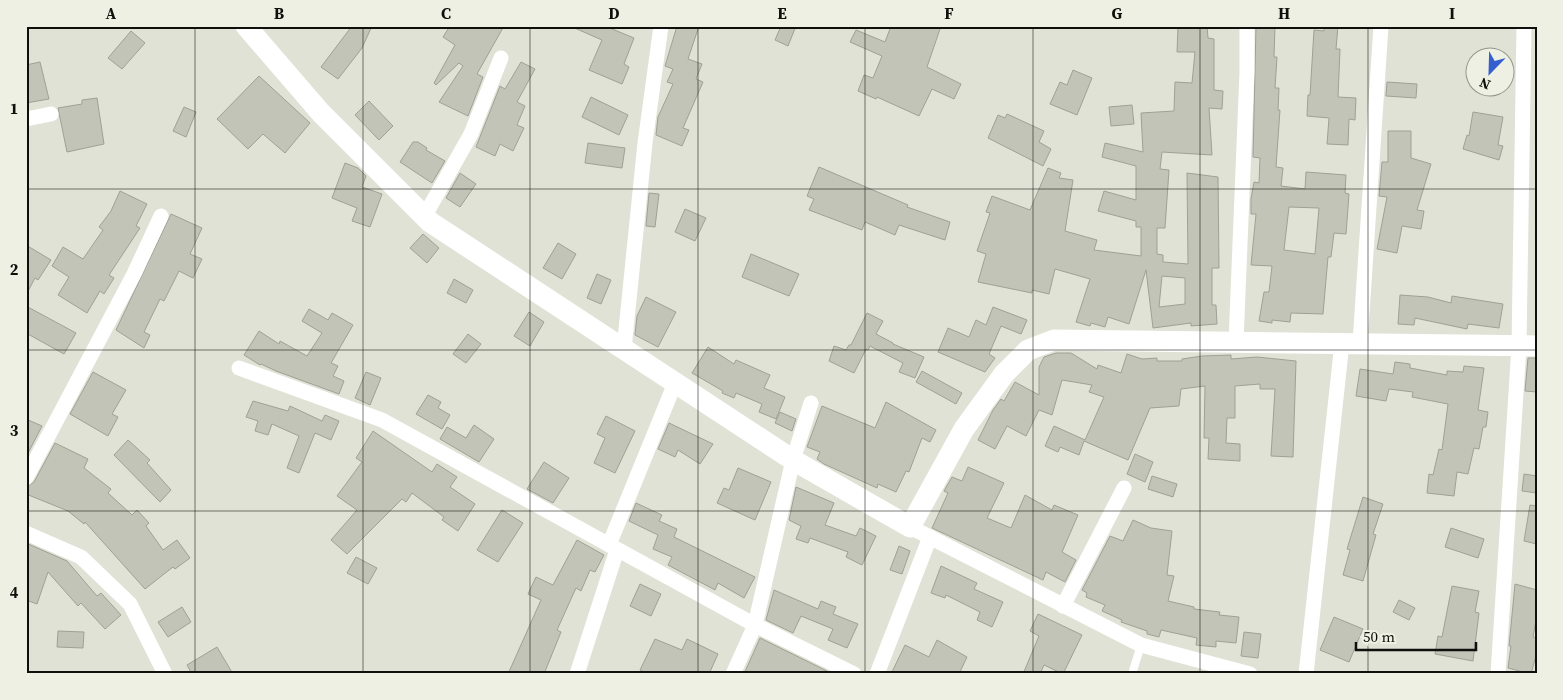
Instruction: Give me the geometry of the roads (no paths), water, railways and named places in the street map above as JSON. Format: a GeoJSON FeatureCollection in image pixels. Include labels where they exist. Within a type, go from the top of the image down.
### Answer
{"type":"FeatureCollection","features":[{"type":"Feature","properties":{"kind":"street"},"geometry":{"type":"LineString","coordinates":[[246,26],[321,113],[424,217],[793,460],[910,527],[1141,645],[1250,674]]}},
{"type":"Feature","properties":{"kind":"street"},"geometry":{"type":"LineString","coordinates":[[624,349],[644,143],[661,26]]}},
{"type":"Feature","properties":{"kind":"street"},"geometry":{"type":"LineString","coordinates":[[1236,342],[1246,82],[1246,26]]}},
{"type":"Feature","properties":{"kind":"street"},"geometry":{"type":"LineString","coordinates":[[1306,674],[1351,343],[1381,26]]}},
{"type":"Feature","properties":{"kind":"street"},"geometry":{"type":"LineString","coordinates":[[1498,674],[1528,346],[1524,26]]}},
{"type":"Feature","properties":{"kind":"street"},"geometry":{"type":"LineString","coordinates":[[424,217],[470,134],[501,58]]}},
{"type":"Feature","properties":{"kind":"street"},"geometry":{"type":"LineString","coordinates":[[26,120],[51,114]]}},
{"type":"Feature","properties":{"kind":"street"},"geometry":{"type":"LineString","coordinates":[[26,478],[134,274],[161,216]]}},
{"type":"Feature","properties":{"kind":"street"},"geometry":{"type":"LineString","coordinates":[[910,527],[964,429],[1004,374],[1028,350],[1054,340],[1528,346]]}},
{"type":"Feature","properties":{"kind":"street"},"geometry":{"type":"LineString","coordinates":[[239,368],[382,420],[755,624],[854,674]]}},
{"type":"Feature","properties":{"kind":"street"},"geometry":{"type":"LineString","coordinates":[[577,674],[613,547],[675,382]]}},
{"type":"Feature","properties":{"kind":"street"},"geometry":{"type":"LineString","coordinates":[[733,674],[755,624],[793,460],[811,404]]}},
{"type":"Feature","properties":{"kind":"street"},"geometry":{"type":"LineString","coordinates":[[1063,606],[1124,488]]}},
{"type":"Feature","properties":{"kind":"street"},"geometry":{"type":"LineString","coordinates":[[26,533],[81,557],[130,604],[165,674]]}},
{"type":"Feature","properties":{"kind":"street"},"geometry":{"type":"LineString","coordinates":[[877,674],[930,537]]}},
{"type":"Feature","properties":{"kind":"lane"},"geometry":{"type":"LineString","coordinates":[[1132,674],[1141,645]]}}]}
